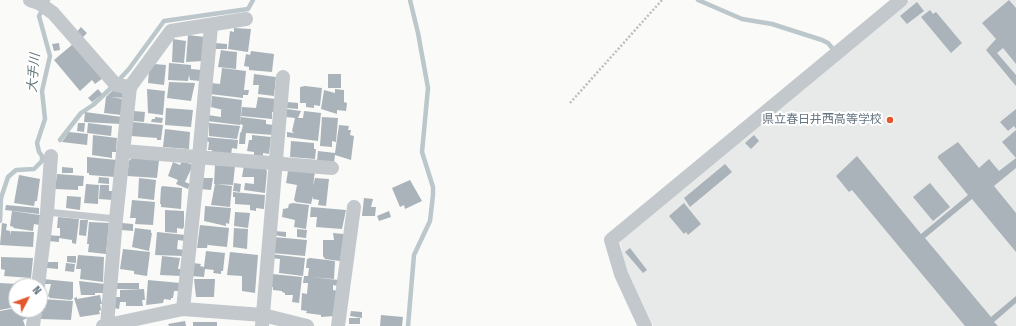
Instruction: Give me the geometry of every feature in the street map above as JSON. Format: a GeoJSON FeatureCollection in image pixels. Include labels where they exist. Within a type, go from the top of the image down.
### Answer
{"type":"FeatureCollection","features":[{"type":"Feature","properties":{"kind":"street"},"geometry":{"type":"LineString","coordinates":[[30,0],[39,3],[53,13],[116,85],[130,87]]}},
{"type":"Feature","properties":{"kind":"street"},"geometry":{"type":"LineString","coordinates":[[645,326],[621,274],[611,240],[902,0]]}},
{"type":"Feature","properties":{"kind":"street"},"geometry":{"type":"LineString","coordinates":[[246,19],[211,26],[171,31],[130,87],[105,326],[183,309],[307,326]]}},
{"type":"Feature","properties":{"kind":"street"},"geometry":{"type":"LineString","coordinates":[[183,309],[200,157],[211,26]]}},
{"type":"Feature","properties":{"kind":"street"},"geometry":{"type":"LineString","coordinates":[[263,320],[283,76]]}},
{"type":"Feature","properties":{"kind":"street"},"geometry":{"type":"LineString","coordinates":[[123,151],[332,168]]}},
{"type":"Feature","properties":{"kind":"street"},"geometry":{"type":"LineString","coordinates":[[39,278],[47,212],[51,156]]}},
{"type":"Feature","properties":{"kind":"street"},"geometry":{"type":"LineString","coordinates":[[338,326],[354,207]]}},
{"type":"Feature","properties":{"kind":"lane"},"geometry":{"type":"LineString","coordinates":[[47,212],[116,219]]}},
{"type":"Feature","properties":{"kind":"path"},"geometry":{"type":"LineString","coordinates":[[570,103],[662,0]]}},
{"type":"Feature","properties":{"kind":"shaded area","name":"県立春日井西高等学校"},"geometry":{"type":"Polygon","coordinates":[[[910,0],[1016,0],[1016,326],[653,326],[625,266],[620,241],[910,0]]]}},
{"type":"Feature","properties":{"kind":"building"},"geometry":{"type":"Polygon","coordinates":[[[1009,0],[1016,8],[1016,64],[1003,48],[997,53],[1016,75],[1016,86],[986,50],[996,39],[982,23],[1009,0]]]}},
{"type":"Feature","properties":{"kind":"building"},"geometry":{"type":"Polygon","coordinates":[[[917,2],[924,11],[907,24],[900,16],[917,2]]]}},
{"type":"Feature","properties":{"kind":"building"},"geometry":{"type":"Polygon","coordinates":[[[930,10],[933,14],[936,12],[962,43],[951,53],[921,17],[930,10]]]}},
{"type":"Feature","properties":{"kind":"building"},"geometry":{"type":"Polygon","coordinates":[[[81,27],[87,33],[81,39],[75,34],[81,27]]]}},
{"type":"Feature","properties":{"kind":"building"},"geometry":{"type":"Polygon","coordinates":[[[234,28],[251,29],[248,52],[228,49],[230,31],[234,32],[234,28]]]}},
{"type":"Feature","properties":{"kind":"building"},"geometry":{"type":"Polygon","coordinates":[[[188,35],[205,37],[203,61],[186,62],[188,35]]]}},
{"type":"Feature","properties":{"kind":"building"},"geometry":{"type":"Polygon","coordinates":[[[173,39],[186,41],[184,63],[172,62],[173,39]]]}},
{"type":"Feature","properties":{"kind":"building"},"geometry":{"type":"Polygon","coordinates":[[[59,43],[60,50],[54,51],[52,44],[59,43]]]}},
{"type":"Feature","properties":{"kind":"building"},"geometry":{"type":"Polygon","coordinates":[[[215,43],[227,44],[227,49],[215,49],[215,43]]]}},
{"type":"Feature","properties":{"kind":"building"},"geometry":{"type":"Polygon","coordinates":[[[73,44],[103,78],[95,84],[92,80],[80,91],[54,60],[73,44]]]}},
{"type":"Feature","properties":{"kind":"building"},"geometry":{"type":"Polygon","coordinates":[[[221,50],[237,52],[236,69],[218,67],[221,50]]]}},
{"type":"Feature","properties":{"kind":"building"},"geometry":{"type":"Polygon","coordinates":[[[251,51],[274,54],[272,72],[249,70],[249,67],[244,66],[246,54],[250,55],[251,51]]]}},
{"type":"Feature","properties":{"kind":"building"},"geometry":{"type":"Polygon","coordinates":[[[169,63],[191,65],[191,69],[201,70],[200,81],[190,80],[189,75],[188,81],[168,80],[169,63]]]}},
{"type":"Feature","properties":{"kind":"building"},"geometry":{"type":"Polygon","coordinates":[[[154,64],[166,65],[164,85],[148,83],[149,70],[154,64]]]}},
{"type":"Feature","properties":{"kind":"building"},"geometry":{"type":"Polygon","coordinates":[[[222,68],[246,71],[244,90],[249,90],[248,95],[243,95],[243,98],[210,94],[211,83],[220,84],[222,68]]]}},
{"type":"Feature","properties":{"kind":"building"},"geometry":{"type":"Polygon","coordinates":[[[254,74],[276,77],[274,96],[258,94],[259,85],[253,85],[254,74]]]}},
{"type":"Feature","properties":{"kind":"building"},"geometry":{"type":"Polygon","coordinates":[[[328,74],[341,74],[341,88],[328,88],[328,74]]]}},
{"type":"Feature","properties":{"kind":"building"},"geometry":{"type":"Polygon","coordinates":[[[169,82],[195,83],[191,101],[167,98],[169,82]]]}},
{"type":"Feature","properties":{"kind":"building"},"geometry":{"type":"Polygon","coordinates":[[[305,86],[322,88],[320,106],[314,105],[314,108],[306,107],[306,103],[300,103],[300,87],[305,86]]]}},
{"type":"Feature","properties":{"kind":"building"},"geometry":{"type":"Polygon","coordinates":[[[98,89],[102,94],[92,102],[88,98],[98,89]]]}},
{"type":"Feature","properties":{"kind":"building"},"geometry":{"type":"Polygon","coordinates":[[[114,89],[124,94],[124,98],[111,97],[123,99],[121,115],[104,113],[106,97],[114,89]]]}},
{"type":"Feature","properties":{"kind":"building"},"geometry":{"type":"Polygon","coordinates":[[[147,89],[165,91],[163,115],[148,113],[147,89]]]}},
{"type":"Feature","properties":{"kind":"building"},"geometry":{"type":"Polygon","coordinates":[[[335,89],[344,90],[344,102],[347,103],[346,111],[337,110],[337,114],[321,109],[324,90],[335,93],[335,89]]]}},
{"type":"Feature","properties":{"kind":"building"},"geometry":{"type":"Polygon","coordinates":[[[212,96],[242,100],[240,125],[207,121],[208,115],[221,117],[221,110],[223,110],[211,107],[212,96]]]}},
{"type":"Feature","properties":{"kind":"building"},"geometry":{"type":"Polygon","coordinates":[[[258,97],[276,99],[275,113],[272,112],[272,119],[241,116],[242,107],[256,108],[258,97]]]}},
{"type":"Feature","properties":{"kind":"building"},"geometry":{"type":"Polygon","coordinates":[[[287,102],[298,103],[298,109],[287,108],[287,102]]]}},
{"type":"Feature","properties":{"kind":"building"},"geometry":{"type":"Polygon","coordinates":[[[166,108],[193,110],[191,127],[165,125],[166,108]]]}},
{"type":"Feature","properties":{"kind":"building"},"geometry":{"type":"Polygon","coordinates":[[[287,109],[301,111],[298,118],[303,118],[304,111],[321,113],[318,141],[287,137],[287,132],[294,133],[292,131],[295,118],[286,117],[287,109]]]}},
{"type":"Feature","properties":{"kind":"building"},"geometry":{"type":"Polygon","coordinates":[[[1016,109],[1016,129],[1014,126],[1008,131],[1000,122],[1016,109]]]}},
{"type":"Feature","properties":{"kind":"building"},"geometry":{"type":"Polygon","coordinates":[[[134,111],[145,112],[144,122],[133,121],[134,111]]]}},
{"type":"Feature","properties":{"kind":"building"},"geometry":{"type":"Polygon","coordinates":[[[85,112],[122,117],[121,124],[84,122],[85,112]]]}},
{"type":"Feature","properties":{"kind":"building"},"geometry":{"type":"Polygon","coordinates":[[[155,117],[163,118],[162,123],[151,122],[152,119],[155,119],[155,117]]]}},
{"type":"Feature","properties":{"kind":"building"},"geometry":{"type":"Polygon","coordinates":[[[241,117],[266,120],[266,124],[274,125],[273,135],[246,133],[245,144],[239,144],[240,132],[241,133],[243,125],[240,124],[241,117]]]}},
{"type":"Feature","properties":{"kind":"building"},"geometry":{"type":"Polygon","coordinates":[[[322,117],[338,118],[336,142],[332,141],[332,147],[320,146],[322,117]]]}},
{"type":"Feature","properties":{"kind":"building"},"geometry":{"type":"Polygon","coordinates":[[[133,122],[163,125],[161,140],[157,140],[157,138],[131,136],[133,122]]]}},
{"type":"Feature","properties":{"kind":"building"},"geometry":{"type":"Polygon","coordinates":[[[78,123],[85,123],[84,132],[77,131],[78,123]]]}},
{"type":"Feature","properties":{"kind":"building"},"geometry":{"type":"Polygon","coordinates":[[[88,123],[112,126],[111,136],[87,133],[88,123]]]}},
{"type":"Feature","properties":{"kind":"building"},"geometry":{"type":"Polygon","coordinates":[[[209,123],[240,126],[237,139],[209,136],[209,123]]]}},
{"type":"Feature","properties":{"kind":"building"},"geometry":{"type":"Polygon","coordinates":[[[339,125],[349,126],[348,130],[351,130],[350,135],[354,136],[351,160],[335,155],[334,163],[317,161],[318,151],[335,153],[339,125]]]}},
{"type":"Feature","properties":{"kind":"building"},"geometry":{"type":"Polygon","coordinates":[[[165,129],[190,132],[189,149],[163,147],[165,129]]]}},
{"type":"Feature","properties":{"kind":"building"},"geometry":{"type":"Polygon","coordinates":[[[1016,130],[1016,158],[1002,142],[1016,130]]]}},
{"type":"Feature","properties":{"kind":"building"},"geometry":{"type":"Polygon","coordinates":[[[69,132],[88,134],[87,145],[62,142],[69,132]]]}},
{"type":"Feature","properties":{"kind":"building"},"geometry":{"type":"Polygon","coordinates":[[[93,135],[117,138],[116,152],[112,152],[112,158],[92,155],[93,135]]]}},
{"type":"Feature","properties":{"kind":"building"},"geometry":{"type":"Polygon","coordinates":[[[252,135],[271,137],[269,154],[263,153],[263,156],[254,155],[254,152],[247,151],[249,140],[252,140],[252,135]]]}},
{"type":"Feature","properties":{"kind":"building"},"geometry":{"type":"Polygon","coordinates":[[[754,135],[759,141],[751,149],[745,143],[754,135]]]}},
{"type":"Feature","properties":{"kind":"building"},"geometry":{"type":"Polygon","coordinates":[[[205,137],[238,140],[237,149],[232,148],[231,155],[211,153],[212,150],[208,150],[209,142],[205,141],[205,137]]]}},
{"type":"Feature","properties":{"kind":"building"},"geometry":{"type":"Polygon","coordinates":[[[291,141],[314,143],[314,149],[316,149],[315,159],[290,157],[291,141]]]}},
{"type":"Feature","properties":{"kind":"building"},"geometry":{"type":"Polygon","coordinates":[[[958,142],[979,168],[989,159],[999,171],[1016,158],[1016,168],[994,186],[1016,213],[1016,252],[972,199],[925,238],[991,317],[1016,296],[1016,303],[994,322],[998,326],[965,326],[852,190],[849,192],[836,176],[857,156],[921,234],[968,195],[938,158],[938,156],[958,142]]]}},
{"type":"Feature","properties":{"kind":"building"},"geometry":{"type":"Polygon","coordinates":[[[87,157],[117,160],[115,177],[89,175],[89,173],[87,173],[87,157]]]}},
{"type":"Feature","properties":{"kind":"building"},"geometry":{"type":"Polygon","coordinates":[[[133,157],[159,160],[157,178],[127,176],[129,161],[133,157]]]}},
{"type":"Feature","properties":{"kind":"building"},"geometry":{"type":"Polygon","coordinates":[[[182,161],[193,165],[185,182],[190,184],[188,189],[176,184],[178,180],[168,176],[173,162],[180,165],[182,161]]]}},
{"type":"Feature","properties":{"kind":"building"},"geometry":{"type":"Polygon","coordinates":[[[725,164],[732,172],[690,207],[684,198],[725,164]]]}},
{"type":"Feature","properties":{"kind":"building"},"geometry":{"type":"Polygon","coordinates":[[[215,165],[235,166],[233,185],[214,184],[215,165]]]}},
{"type":"Feature","properties":{"kind":"building"},"geometry":{"type":"Polygon","coordinates":[[[244,165],[265,168],[267,171],[265,193],[244,190],[245,183],[254,184],[254,177],[242,177],[244,165]]]}},
{"type":"Feature","properties":{"kind":"building"},"geometry":{"type":"Polygon","coordinates":[[[62,167],[73,168],[73,173],[62,173],[62,167]]]}},
{"type":"Feature","properties":{"kind":"building"},"geometry":{"type":"Polygon","coordinates":[[[288,171],[315,171],[313,186],[315,178],[329,179],[326,206],[318,205],[319,200],[313,199],[313,196],[311,204],[296,202],[294,200],[297,185],[286,183],[288,171]]]}},
{"type":"Feature","properties":{"kind":"building"},"geometry":{"type":"Polygon","coordinates":[[[57,174],[84,176],[83,186],[78,186],[78,190],[55,189],[57,174]]]}},
{"type":"Feature","properties":{"kind":"building"},"geometry":{"type":"Polygon","coordinates":[[[19,175],[40,179],[37,201],[35,201],[34,206],[14,203],[19,175]]]}},
{"type":"Feature","properties":{"kind":"building"},"geometry":{"type":"Polygon","coordinates":[[[99,177],[109,178],[109,184],[98,183],[99,177]]]}},
{"type":"Feature","properties":{"kind":"building"},"geometry":{"type":"Polygon","coordinates":[[[139,178],[156,180],[154,200],[138,198],[139,178]]]}},
{"type":"Feature","properties":{"kind":"building"},"geometry":{"type":"Polygon","coordinates":[[[202,178],[213,178],[211,190],[200,189],[202,178]]]}},
{"type":"Feature","properties":{"kind":"building"},"geometry":{"type":"Polygon","coordinates":[[[410,180],[422,201],[405,209],[404,205],[400,207],[392,188],[410,180]]]}},
{"type":"Feature","properties":{"kind":"building"},"geometry":{"type":"Polygon","coordinates":[[[234,183],[241,184],[240,192],[233,191],[234,183]]]}},
{"type":"Feature","properties":{"kind":"building"},"geometry":{"type":"Polygon","coordinates":[[[930,183],[950,207],[933,221],[913,197],[930,183]]]}},
{"type":"Feature","properties":{"kind":"building"},"geometry":{"type":"Polygon","coordinates":[[[86,184],[99,185],[98,204],[84,203],[86,184]]]}},
{"type":"Feature","properties":{"kind":"building"},"geometry":{"type":"Polygon","coordinates":[[[215,184],[232,186],[230,207],[211,205],[215,184]]]}},
{"type":"Feature","properties":{"kind":"building"},"geometry":{"type":"Polygon","coordinates":[[[100,185],[109,185],[109,191],[115,191],[113,200],[99,199],[100,185]]]}},
{"type":"Feature","properties":{"kind":"building"},"geometry":{"type":"Polygon","coordinates":[[[162,186],[182,188],[181,209],[161,207],[162,186]]]}},
{"type":"Feature","properties":{"kind":"building"},"geometry":{"type":"Polygon","coordinates":[[[233,192],[265,195],[264,209],[256,208],[256,211],[250,210],[250,205],[235,204],[233,192]]]}},
{"type":"Feature","properties":{"kind":"building"},"geometry":{"type":"Polygon","coordinates":[[[67,196],[81,197],[80,210],[66,208],[67,196]]]}},
{"type":"Feature","properties":{"kind":"building"},"geometry":{"type":"Polygon","coordinates":[[[364,198],[373,199],[371,207],[376,207],[375,216],[362,216],[364,198]]]}},
{"type":"Feature","properties":{"kind":"building"},"geometry":{"type":"Polygon","coordinates":[[[132,200],[155,202],[153,225],[135,224],[136,218],[130,218],[132,200]]]}},
{"type":"Feature","properties":{"kind":"building"},"geometry":{"type":"Polygon","coordinates":[[[684,203],[701,224],[688,235],[686,232],[684,234],[669,216],[684,203]]]}},
{"type":"Feature","properties":{"kind":"building"},"geometry":{"type":"Polygon","coordinates":[[[289,204],[309,205],[306,229],[294,227],[295,220],[282,217],[283,209],[288,208],[289,204]]]}},
{"type":"Feature","properties":{"kind":"building"},"geometry":{"type":"Polygon","coordinates":[[[6,205],[39,208],[39,214],[5,210],[6,205]]]}},
{"type":"Feature","properties":{"kind":"building"},"geometry":{"type":"Polygon","coordinates":[[[205,206],[231,208],[229,224],[226,223],[226,226],[204,221],[205,206]]]}},
{"type":"Feature","properties":{"kind":"building"},"geometry":{"type":"Polygon","coordinates":[[[311,207],[346,210],[342,229],[316,227],[317,217],[310,217],[311,207]]]}},
{"type":"Feature","properties":{"kind":"building"},"geometry":{"type":"Polygon","coordinates":[[[165,210],[184,211],[183,229],[177,228],[177,233],[165,232],[165,210]]]}},
{"type":"Feature","properties":{"kind":"building"},"geometry":{"type":"Polygon","coordinates":[[[12,211],[40,215],[39,225],[34,224],[33,231],[13,228],[14,227],[10,226],[12,211]]]}},
{"type":"Feature","properties":{"kind":"building"},"geometry":{"type":"Polygon","coordinates":[[[389,211],[391,217],[379,221],[377,216],[389,211]]]}},
{"type":"Feature","properties":{"kind":"building"},"geometry":{"type":"Polygon","coordinates":[[[235,212],[250,213],[248,228],[234,226],[235,212]]]}},
{"type":"Feature","properties":{"kind":"building"},"geometry":{"type":"Polygon","coordinates":[[[58,217],[79,219],[76,244],[72,243],[72,240],[59,238],[59,242],[48,241],[48,235],[60,236],[60,228],[57,228],[58,217]]]}},
{"type":"Feature","properties":{"kind":"building"},"geometry":{"type":"Polygon","coordinates":[[[80,220],[88,220],[86,236],[79,235],[80,220]]]}},
{"type":"Feature","properties":{"kind":"building"},"geometry":{"type":"Polygon","coordinates":[[[89,222],[109,223],[106,254],[88,252],[89,244],[87,244],[89,222]]]}},
{"type":"Feature","properties":{"kind":"building"},"geometry":{"type":"Polygon","coordinates":[[[2,223],[7,224],[6,230],[10,231],[10,235],[11,231],[34,232],[33,247],[0,245],[2,223]]]}},
{"type":"Feature","properties":{"kind":"building"},"geometry":{"type":"Polygon","coordinates":[[[122,223],[133,224],[133,231],[121,230],[122,223]]]}},
{"type":"Feature","properties":{"kind":"building"},"geometry":{"type":"Polygon","coordinates":[[[200,225],[229,228],[227,247],[208,245],[208,243],[207,248],[197,248],[200,225]]]}},
{"type":"Feature","properties":{"kind":"building"},"geometry":{"type":"Polygon","coordinates":[[[135,228],[151,230],[152,233],[149,251],[132,247],[135,228]]]}},
{"type":"Feature","properties":{"kind":"building"},"geometry":{"type":"Polygon","coordinates":[[[234,228],[248,229],[247,249],[233,247],[234,228]]]}},
{"type":"Feature","properties":{"kind":"building"},"geometry":{"type":"Polygon","coordinates":[[[297,229],[307,230],[306,238],[297,237],[297,229]]]}},
{"type":"Feature","properties":{"kind":"building"},"geometry":{"type":"Polygon","coordinates":[[[275,231],[286,232],[286,237],[274,235],[275,231]]]}},
{"type":"Feature","properties":{"kind":"building"},"geometry":{"type":"Polygon","coordinates":[[[157,232],[185,235],[185,241],[178,240],[177,249],[184,250],[183,256],[155,255],[157,232]]]}},
{"type":"Feature","properties":{"kind":"building"},"geometry":{"type":"Polygon","coordinates":[[[333,233],[344,234],[340,261],[325,259],[323,256],[323,240],[334,240],[333,233]]]}},
{"type":"Feature","properties":{"kind":"building"},"geometry":{"type":"Polygon","coordinates":[[[274,237],[307,240],[305,256],[272,253],[274,237]]]}},
{"type":"Feature","properties":{"kind":"building"},"geometry":{"type":"Polygon","coordinates":[[[630,248],[647,270],[643,273],[625,252],[630,248]]]}},
{"type":"Feature","properties":{"kind":"building"},"geometry":{"type":"Polygon","coordinates":[[[123,249],[150,252],[147,276],[134,274],[134,271],[120,269],[123,249]]]}},
{"type":"Feature","properties":{"kind":"building"},"geometry":{"type":"Polygon","coordinates":[[[206,251],[225,253],[223,271],[221,271],[221,274],[213,273],[214,270],[205,269],[204,277],[191,276],[193,263],[201,264],[200,266],[204,267],[206,251]]]}},
{"type":"Feature","properties":{"kind":"building"},"geometry":{"type":"Polygon","coordinates":[[[230,252],[258,255],[255,293],[242,291],[242,276],[227,275],[230,252]]]}},
{"type":"Feature","properties":{"kind":"building"},"geometry":{"type":"Polygon","coordinates":[[[271,254],[305,258],[303,276],[279,273],[280,259],[270,258],[271,254]]]}},
{"type":"Feature","properties":{"kind":"building"},"geometry":{"type":"Polygon","coordinates":[[[78,255],[104,257],[103,282],[80,279],[81,269],[76,269],[78,255]]]}},
{"type":"Feature","properties":{"kind":"building"},"geometry":{"type":"Polygon","coordinates":[[[67,256],[76,256],[76,263],[67,262],[67,256]]]}},
{"type":"Feature","properties":{"kind":"building"},"geometry":{"type":"Polygon","coordinates":[[[162,256],[180,258],[178,269],[182,269],[181,276],[160,275],[162,256]]]}},
{"type":"Feature","properties":{"kind":"building"},"geometry":{"type":"Polygon","coordinates":[[[1,257],[33,258],[31,278],[4,276],[5,270],[1,269],[1,257]]]}},
{"type":"Feature","properties":{"kind":"building"},"geometry":{"type":"Polygon","coordinates":[[[310,258],[335,261],[334,279],[310,277],[339,280],[338,286],[333,285],[333,290],[338,291],[335,316],[321,317],[321,315],[306,313],[307,311],[301,310],[302,293],[307,294],[308,283],[303,283],[304,276],[308,276],[309,268],[306,268],[307,259],[310,258]]]}},
{"type":"Feature","properties":{"kind":"building"},"geometry":{"type":"Polygon","coordinates":[[[47,262],[58,262],[58,269],[47,268],[47,262]]]}},
{"type":"Feature","properties":{"kind":"building"},"geometry":{"type":"Polygon","coordinates":[[[66,263],[75,264],[74,272],[65,271],[66,263]]]}},
{"type":"Feature","properties":{"kind":"building"},"geometry":{"type":"Polygon","coordinates":[[[272,274],[302,277],[299,303],[292,302],[293,295],[285,295],[282,291],[273,290],[273,287],[270,287],[272,274]]]}},
{"type":"Feature","properties":{"kind":"building"},"geometry":{"type":"Polygon","coordinates":[[[194,279],[215,279],[214,297],[196,297],[194,279]]]}},
{"type":"Feature","properties":{"kind":"building"},"geometry":{"type":"Polygon","coordinates":[[[48,280],[73,282],[73,298],[71,300],[50,298],[48,296],[51,284],[48,284],[48,280]]]}},
{"type":"Feature","properties":{"kind":"building"},"geometry":{"type":"Polygon","coordinates":[[[148,280],[180,283],[179,291],[174,291],[173,298],[171,298],[171,300],[164,299],[163,303],[146,305],[148,280]]]}},
{"type":"Feature","properties":{"kind":"building"},"geometry":{"type":"Polygon","coordinates":[[[79,281],[105,284],[104,293],[95,293],[95,295],[81,295],[79,281]]]}},
{"type":"Feature","properties":{"kind":"building"},"geometry":{"type":"Polygon","coordinates":[[[0,283],[8,283],[8,308],[0,310],[0,283]]]}},
{"type":"Feature","properties":{"kind":"building"},"geometry":{"type":"Polygon","coordinates":[[[117,283],[139,283],[139,289],[117,289],[117,283]]]}},
{"type":"Feature","properties":{"kind":"building"},"geometry":{"type":"Polygon","coordinates":[[[144,289],[145,300],[142,300],[143,306],[126,306],[126,302],[120,302],[119,309],[114,308],[116,297],[120,297],[120,290],[144,289]]]}},
{"type":"Feature","properties":{"kind":"building"},"geometry":{"type":"Polygon","coordinates":[[[100,295],[102,304],[100,304],[100,314],[80,317],[74,298],[77,297],[77,299],[100,295]]]}},
{"type":"Feature","properties":{"kind":"building"},"geometry":{"type":"Polygon","coordinates":[[[48,299],[73,301],[71,320],[41,319],[48,318],[48,299]]]}},
{"type":"Feature","properties":{"kind":"building"},"geometry":{"type":"Polygon","coordinates":[[[8,310],[8,318],[28,318],[23,320],[25,326],[0,326],[0,311],[8,310]]]}},
{"type":"Feature","properties":{"kind":"building"},"geometry":{"type":"Polygon","coordinates":[[[351,311],[362,312],[362,318],[350,316],[351,311]]]}},
{"type":"Feature","properties":{"kind":"building"},"geometry":{"type":"Polygon","coordinates":[[[381,315],[403,317],[402,326],[380,326],[381,315]]]}},
{"type":"Feature","properties":{"kind":"building"},"geometry":{"type":"Polygon","coordinates":[[[349,318],[360,318],[360,324],[349,324],[349,318]]]}},
{"type":"Feature","properties":{"kind":"building"},"geometry":{"type":"Polygon","coordinates":[[[185,321],[186,326],[169,326],[168,324],[185,321]]]}},
{"type":"Feature","properties":{"kind":"building"},"geometry":{"type":"Polygon","coordinates":[[[193,322],[217,322],[217,326],[193,326],[193,322]]]}},
{"type":"Feature","properties":{"kind":"waterway","name":"大手川"},"geometry":{"type":"LineString","coordinates":[[0,221],[1,198],[8,177],[16,170],[34,169],[42,161],[42,156],[39,152],[37,143],[45,119],[42,91],[50,56],[39,16],[48,0]]}},
{"type":"Feature","properties":{"kind":"waterway"},"geometry":{"type":"LineString","coordinates":[[117,82],[129,69],[164,21],[248,9],[253,0]]}},
{"type":"Feature","properties":{"kind":"waterway"},"geometry":{"type":"LineString","coordinates":[[408,326],[414,255],[430,221],[433,195],[433,187],[422,152],[428,88],[418,33],[410,0]]}},
{"type":"Feature","properties":{"kind":"waterway"},"geometry":{"type":"LineString","coordinates":[[698,0],[742,19],[772,24],[822,40],[828,43],[833,49]]}},
{"type":"Feature","properties":{"kind":"waterway"},"geometry":{"type":"LineString","coordinates":[[60,140],[81,113],[93,105],[112,87]]}},
{"type":"Feature","properties":{"kind":"place","name":"県立春日井西高等学校"},"geometry":{"type":"Point","coordinates":[890,120]}}]}
